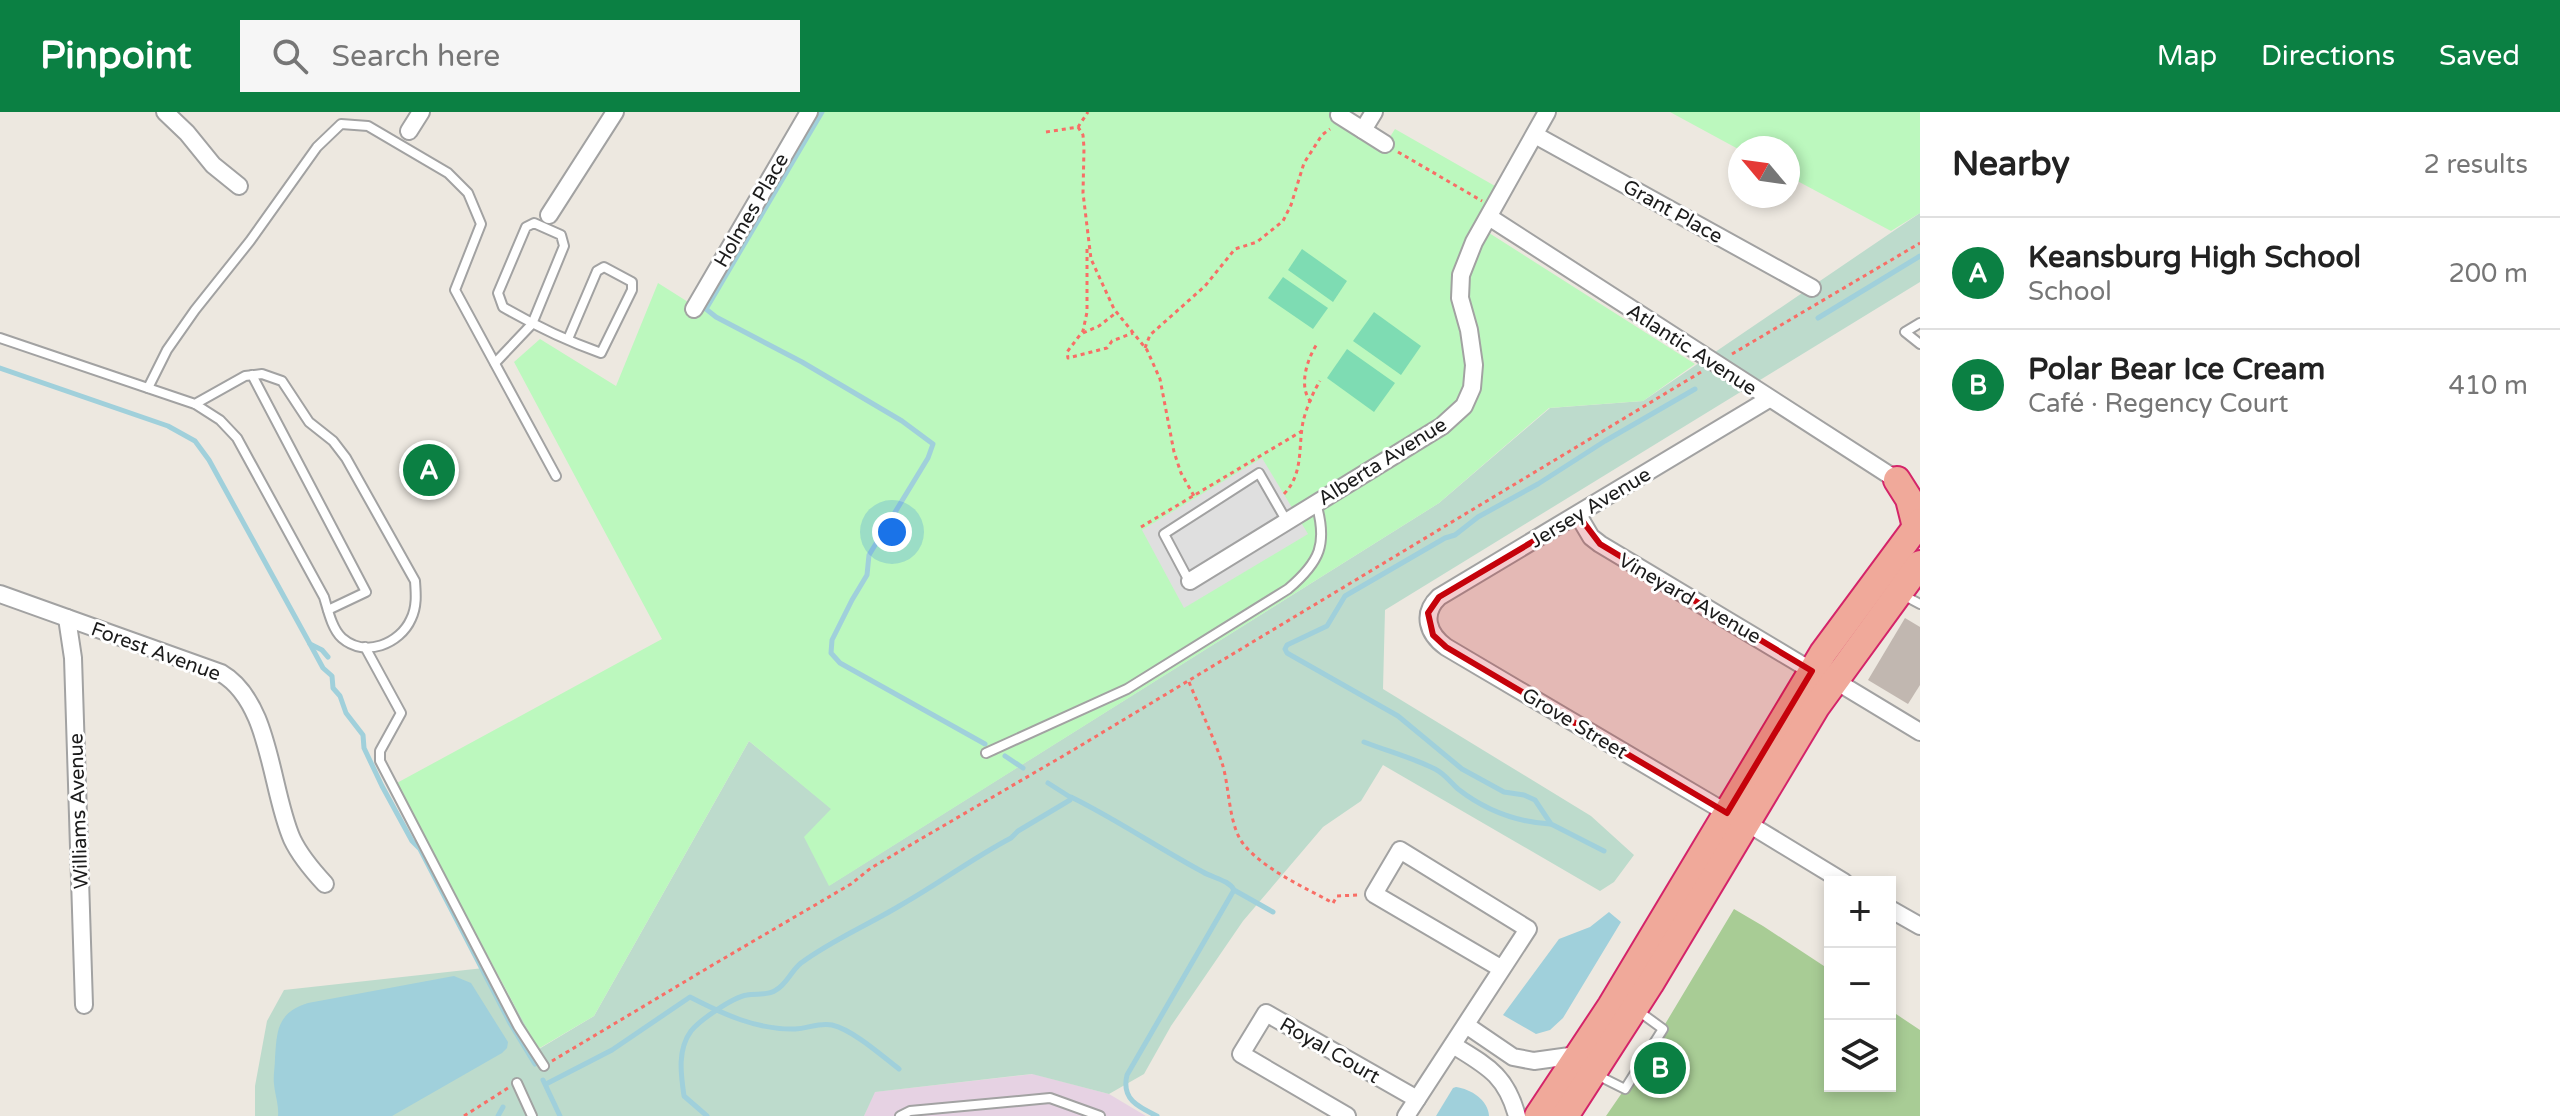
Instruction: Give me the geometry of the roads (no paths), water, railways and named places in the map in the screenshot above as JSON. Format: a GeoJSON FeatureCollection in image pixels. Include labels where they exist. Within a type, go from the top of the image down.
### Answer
{"type":"FeatureCollection","features":[{"type":"Feature","properties":{"kind":"highway"},"geometry":{"type":"LineString","coordinates":[[1565,1116],[1611,1006],[1737,818],[1823,676],[1864,595],[1918,525],[1909,499],[1908,483]]}},
{"type":"Feature","properties":{"kind":"highway"},"geometry":{"type":"LineString","coordinates":[[1823,676],[1909,598],[1920,564]]}},
{"type":"Feature","properties":{"kind":"highway"},"geometry":{"type":"LineString","coordinates":[[1538,1116],[1635,1009],[1737,818]]}},
{"type":"Feature","properties":{"kind":"street"},"geometry":{"type":"LineString","coordinates":[[165,112],[213,165],[239,186]]}},
{"type":"Feature","properties":{"kind":"street"},"geometry":{"type":"LineString","coordinates":[[409,131],[421,112]]}},
{"type":"Feature","properties":{"kind":"street"},"geometry":{"type":"LineString","coordinates":[[549,215],[615,112]]}},
{"type":"Feature","properties":{"kind":"street","name":"Holmes Place"},"geometry":{"type":"LineString","coordinates":[[694,309],[809,112]]}},
{"type":"Feature","properties":{"kind":"street"},"geometry":{"type":"LineString","coordinates":[[1363,130],[1374,112]]}},
{"type":"Feature","properties":{"kind":"street","name":"Alberta Avenue"},"geometry":{"type":"LineString","coordinates":[[1190,581],[1442,426],[1464,406],[1472,388],[1474,365],[1460,298],[1461,275],[1474,242],[1547,112]]}},
{"type":"Feature","properties":{"kind":"street"},"geometry":{"type":"LineString","coordinates":[[1342,117],[1385,144]]}},
{"type":"Feature","properties":{"kind":"street","name":"Grant Place"},"geometry":{"type":"LineString","coordinates":[[1535,135],[1812,288]]}},
{"type":"Feature","properties":{"kind":"street","name":"Atlantic Avenue"},"geometry":{"type":"LineString","coordinates":[[1491,212],[1769,399],[1908,483]]}},
{"type":"Feature","properties":{"kind":"street","name":"Jersey Avenue"},"geometry":{"type":"LineString","coordinates":[[1430,627],[1428,613],[1439,597],[1769,399]]}},
{"type":"Feature","properties":{"kind":"street","name":"Vineyard Avenue"},"geometry":{"type":"LineString","coordinates":[[1578,515],[1591,537],[1600,544],[1920,732]]}},
{"type":"Feature","properties":{"kind":"street","name":"Forest Avenue"},"geometry":{"type":"LineString","coordinates":[[0,594],[221,673],[240,687],[255,712],[293,841],[325,884]]}},
{"type":"Feature","properties":{"kind":"street","name":"Williams Avenue"},"geometry":{"type":"LineString","coordinates":[[67,618],[73,658],[84,1005]]}},
{"type":"Feature","properties":{"kind":"street","name":"Grove Street"},"geometry":{"type":"LineString","coordinates":[[1430,627],[1438,641],[1446,647],[1834,876]]}},
{"type":"Feature","properties":{"kind":"street"},"geometry":{"type":"LineString","coordinates":[[1406,1116],[1453,1045],[1528,929],[1400,850],[1374,894],[1502,969]]}},
{"type":"Feature","properties":{"kind":"street"},"geometry":{"type":"LineString","coordinates":[[1896,912],[1920,926]]}},
{"type":"Feature","properties":{"kind":"street","name":"Royal Court"},"geometry":{"type":"LineString","coordinates":[[1347,1116],[1241,1054],[1266,1013],[1417,1099]]}},
{"type":"Feature","properties":{"kind":"street"},"geometry":{"type":"LineString","coordinates":[[1466,1025],[1513,1057],[1586,1064]]}},
{"type":"Feature","properties":{"kind":"street"},"geometry":{"type":"LineString","coordinates":[[1453,1045],[1492,1069],[1512,1096],[1517,1116]]}},
{"type":"Feature","properties":{"kind":"lane"},"geometry":{"type":"LineString","coordinates":[[148,388],[167,350],[195,310],[250,241],[317,147],[341,124],[368,126],[448,173],[468,193],[481,224],[455,290],[556,476]]}},
{"type":"Feature","properties":{"kind":"lane"},"geometry":{"type":"LineString","coordinates":[[495,363],[532,324],[564,246],[561,235],[534,223],[526,227],[498,293],[503,307],[532,324],[601,353],[632,290],[632,282],[604,267],[597,271],[568,339]]}},
{"type":"Feature","properties":{"kind":"lane"},"geometry":{"type":"LineString","coordinates":[[1920,323],[1905,332],[1920,344]]}},
{"type":"Feature","properties":{"kind":"lane"},"geometry":{"type":"LineString","coordinates":[[0,338],[195,404],[220,420],[237,438],[324,597],[334,626],[342,638],[360,647],[391,643],[413,617],[415,581],[346,458],[333,441],[309,422],[282,381],[262,374],[245,376],[195,404]]}},
{"type":"Feature","properties":{"kind":"lane"},"geometry":{"type":"LineString","coordinates":[[252,375],[366,592],[328,610]]}},
{"type":"Feature","properties":{"kind":"lane"},"geometry":{"type":"LineString","coordinates":[[1190,581],[1164,534],[1259,473],[1286,520]]}},
{"type":"Feature","properties":{"kind":"lane"},"geometry":{"type":"LineString","coordinates":[[986,753],[1127,689],[1288,589],[1309,567],[1320,549],[1323,525],[1316,502]]}},
{"type":"Feature","properties":{"kind":"lane"},"geometry":{"type":"LineString","coordinates":[[365,647],[401,713],[380,751],[380,761],[518,1026],[544,1066]]}},
{"type":"Feature","properties":{"kind":"lane"},"geometry":{"type":"LineString","coordinates":[[517,1083],[532,1116]]}},
{"type":"Feature","properties":{"kind":"lane"},"geometry":{"type":"LineString","coordinates":[[900,1116],[910,1111],[1050,1098],[1100,1116]]}},
{"type":"Feature","properties":{"kind":"water"},"geometry":{"type":"Polygon","coordinates":[[[1609,912],[1621,922],[1563,1018],[1550,1030],[1536,1034],[1503,1015],[1559,939],[1590,927],[1609,912]]]}},
{"type":"Feature","properties":{"kind":"water"},"geometry":{"type":"Polygon","coordinates":[[[454,976],[471,983],[508,1042],[502,1053],[392,1116],[278,1116],[274,1081],[277,1039],[284,1017],[290,1012],[308,1003],[454,976]]]}},
{"type":"Feature","properties":{"kind":"water"},"geometry":{"type":"Polygon","coordinates":[[[1456,1087],[1478,1096],[1486,1105],[1489,1116],[1436,1116],[1456,1087]]]}},
{"type":"Feature","properties":{"kind":"waterway"},"geometry":{"type":"LineString","coordinates":[[822,112],[706,309],[902,421],[933,444],[928,458],[869,555],[867,575],[832,640],[831,653],[840,663],[985,744]]}},
{"type":"Feature","properties":{"kind":"waterway"},"geometry":{"type":"LineString","coordinates":[[1818,318],[1920,256]]}},
{"type":"Feature","properties":{"kind":"waterway"},"geometry":{"type":"LineString","coordinates":[[0,368],[168,426],[195,441],[209,460],[310,644],[328,657]]}},
{"type":"Feature","properties":{"kind":"waterway"},"geometry":{"type":"LineString","coordinates":[[1604,851],[1551,824],[1535,800],[1504,792],[1462,769],[1398,716],[1287,653],[1285,649],[1287,645],[1327,626],[1345,596],[1455,535],[1478,517],[1695,389]]}},
{"type":"Feature","properties":{"kind":"waterway"},"geometry":{"type":"LineString","coordinates":[[310,644],[323,668],[332,676],[333,688],[340,696],[346,713],[363,735],[364,748],[382,786],[412,841],[420,849],[510,1023],[535,1064]]}},
{"type":"Feature","properties":{"kind":"waterway"},"geometry":{"type":"LineString","coordinates":[[1364,742],[1435,769],[1458,789],[1490,809],[1514,818],[1550,824]]}},
{"type":"Feature","properties":{"kind":"waterway"},"geometry":{"type":"LineString","coordinates":[[1005,756],[1023,768]]}},
{"type":"Feature","properties":{"kind":"waterway"},"geometry":{"type":"LineString","coordinates":[[707,1116],[684,1096],[682,1054],[695,1026],[734,1000],[773,992],[813,955],[915,897],[1070,800],[1048,783]]}},
{"type":"Feature","properties":{"kind":"waterway"},"geometry":{"type":"LineString","coordinates":[[1071,797],[1203,872],[1225,881],[1234,890],[1127,1075],[1126,1090],[1129,1096],[1157,1116]]}},
{"type":"Feature","properties":{"kind":"waterway"},"geometry":{"type":"LineString","coordinates":[[1234,890],[1273,912]]}},
{"type":"Feature","properties":{"kind":"waterway"},"geometry":{"type":"LineString","coordinates":[[546,1084],[612,1050],[690,997],[728,1015],[767,1027],[795,1029],[827,1024],[840,1028],[899,1069]]}},
{"type":"Feature","properties":{"kind":"waterway"},"geometry":{"type":"LineString","coordinates":[[543,1080],[560,1116]]}},
{"type":"Feature","properties":{"kind":"waterway"},"geometry":{"type":"LineString","coordinates":[[498,1116],[503,1107]]}},
{"type":"Feature","properties":{"kind":"place","name":"Keansburg High School"},"geometry":{"type":"Point","coordinates":[429,470]}},
{"type":"Feature","properties":{"kind":"place","name":"Polar Bear Ice Cream"},"geometry":{"type":"Point","coordinates":[1660,1068]}}]}
